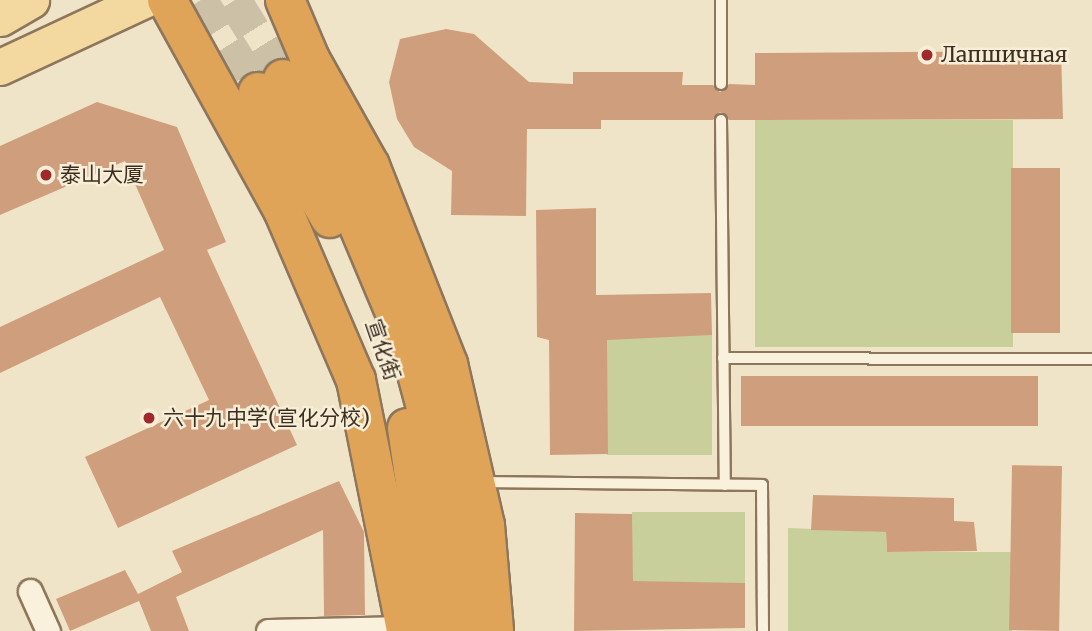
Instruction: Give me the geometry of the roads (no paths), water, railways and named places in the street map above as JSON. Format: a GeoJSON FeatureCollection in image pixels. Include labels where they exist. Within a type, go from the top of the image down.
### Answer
{"type":"FeatureCollection","features":[{"type":"Feature","properties":{"kind":"highway"},"geometry":{"type":"LineString","coordinates":[[167,0],[283,211],[356,380],[414,630]]}},
{"type":"Feature","properties":{"kind":"highway"},"geometry":{"type":"LineString","coordinates":[[285,0],[411,262],[448,364],[477,482],[487,627]]}},
{"type":"Feature","properties":{"kind":"highway","name":"宣化街"},"geometry":{"type":"LineString","coordinates":[[414,630],[413,453],[390,366],[318,191],[270,85],[339,176],[411,351],[487,627]]}},
{"type":"Feature","properties":{"kind":"main road"},"geometry":{"type":"LineString","coordinates":[[0,67],[144,0]]}},
{"type":"Feature","properties":{"kind":"street"},"geometry":{"type":"LineString","coordinates":[[30,591],[48,631]]}},
{"type":"Feature","properties":{"kind":"street"},"geometry":{"type":"LineString","coordinates":[[268,631],[414,630]]}},
{"type":"Feature","properties":{"kind":"lane"},"geometry":{"type":"LineString","coordinates":[[721,0],[721,85]]}},
{"type":"Feature","properties":{"kind":"lane"},"geometry":{"type":"LineString","coordinates":[[721,120],[724,485]]}},
{"type":"Feature","properties":{"kind":"lane"},"geometry":{"type":"LineString","coordinates":[[723,358],[1092,359]]}},
{"type":"Feature","properties":{"kind":"lane"},"geometry":{"type":"LineString","coordinates":[[477,482],[762,485],[763,631]]}},
{"type":"Feature","properties":{"kind":"tunnel"},"geometry":{"type":"LineString","coordinates":[[200,0],[258,92]]}},
{"type":"Feature","properties":{"kind":"tunnel"},"geometry":{"type":"LineString","coordinates":[[234,0],[283,79]]}},
{"type":"Feature","properties":{"kind":"place","name":"Лапшичная"},"geometry":{"type":"Point","coordinates":[927,55]}},
{"type":"Feature","properties":{"kind":"place","name":"泰山大厦"},"geometry":{"type":"Point","coordinates":[46,175]}},
{"type":"Feature","properties":{"kind":"place","name":"六十九中学(宣化分校)"},"geometry":{"type":"Point","coordinates":[149,418]}}]}
